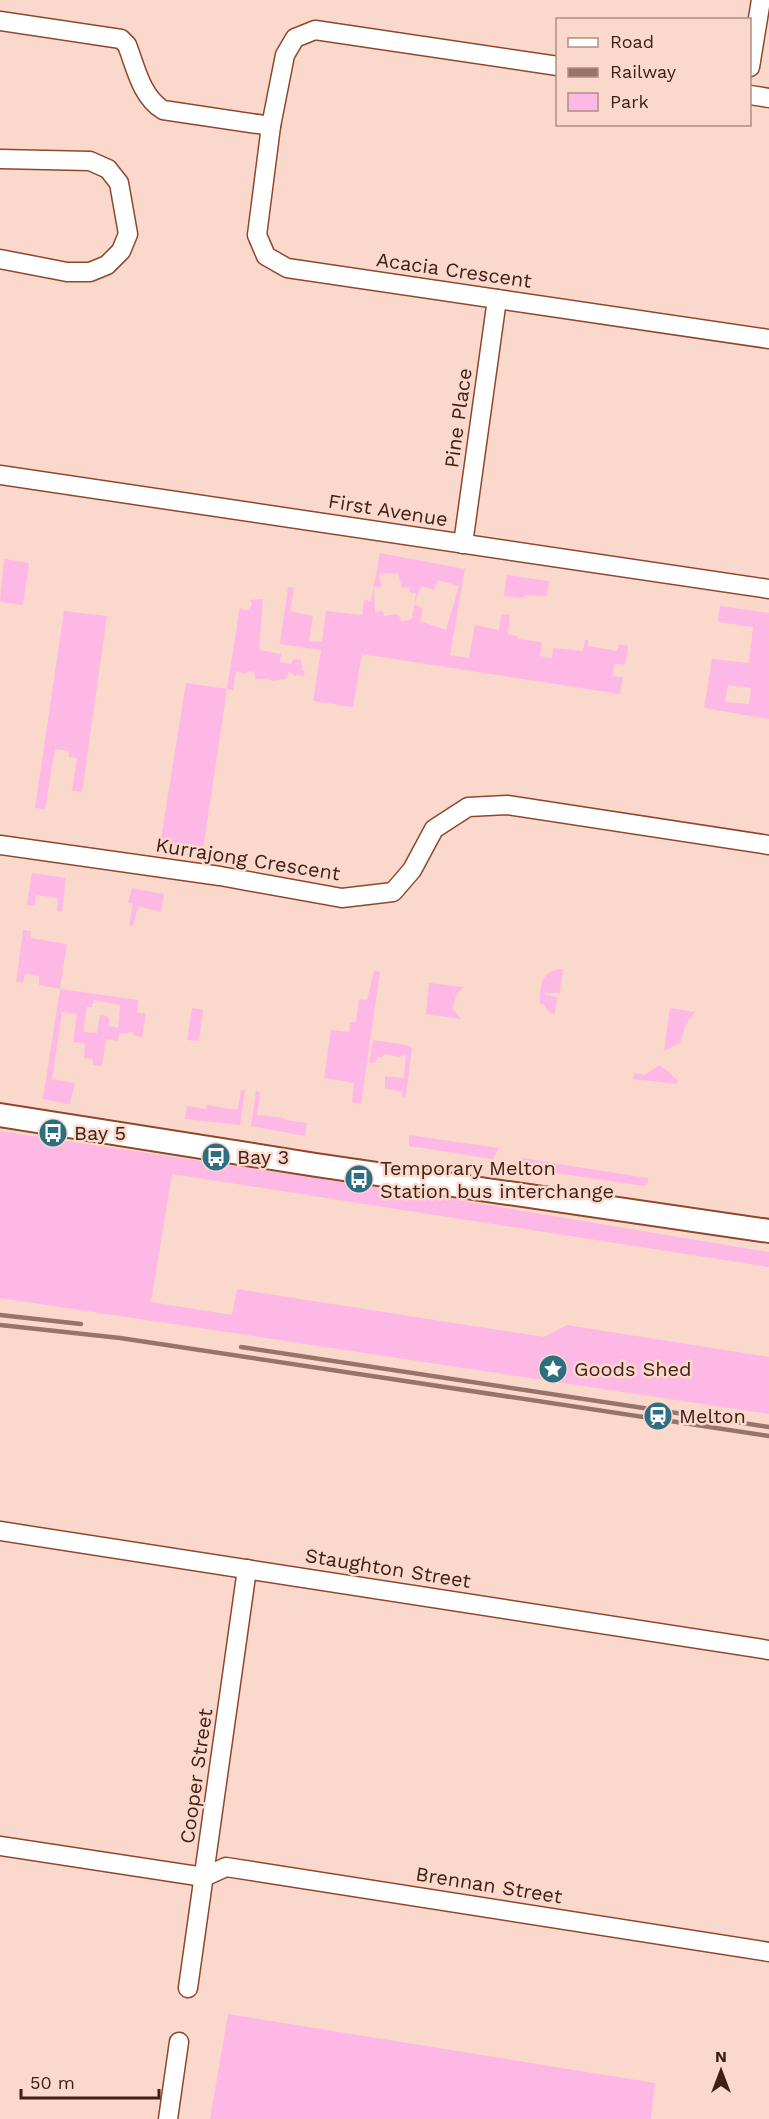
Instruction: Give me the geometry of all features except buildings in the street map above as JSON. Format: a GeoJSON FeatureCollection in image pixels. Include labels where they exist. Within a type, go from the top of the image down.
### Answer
{"type":"FeatureCollection","features":[{"type":"Feature","properties":{"kind":"street"},"geometry":{"type":"LineString","coordinates":[[751,61],[761,0]]}},
{"type":"Feature","properties":{"kind":"street"},"geometry":{"type":"LineString","coordinates":[[0,21],[122,39],[127,45],[145,94],[154,105],[163,110],[271,126]]}},
{"type":"Feature","properties":{"kind":"street","name":"Acacia Crescent"},"geometry":{"type":"LineString","coordinates":[[556,66],[315,30],[295,38],[285,55],[271,126],[257,235],[266,256],[287,268],[769,339]]}},
{"type":"Feature","properties":{"kind":"street"},"geometry":{"type":"LineString","coordinates":[[751,95],[769,98]]}},
{"type":"Feature","properties":{"kind":"street"},"geometry":{"type":"LineString","coordinates":[[0,159],[90,161],[108,169],[119,183],[128,234],[121,251],[107,265],[90,272],[67,272],[0,259]]}},
{"type":"Feature","properties":{"kind":"street","name":"Pine Place"},"geometry":{"type":"LineString","coordinates":[[463,544],[497,299]]}},
{"type":"Feature","properties":{"kind":"street","name":"First Avenue"},"geometry":{"type":"LineString","coordinates":[[0,475],[769,589]]}},
{"type":"Feature","properties":{"kind":"street","name":"Kurrajong Crescent"},"geometry":{"type":"LineString","coordinates":[[0,845],[220,876],[342,898],[393,892],[412,870],[434,829],[468,807],[507,805],[769,844]]}},
{"type":"Feature","properties":{"kind":"street"},"geometry":{"type":"LineString","coordinates":[[0,1115],[769,1231]]}},
{"type":"Feature","properties":{"kind":"street","name":"Staughton Street"},"geometry":{"type":"LineString","coordinates":[[0,1531],[769,1650]]}},
{"type":"Feature","properties":{"kind":"street","name":"Cooper Street"},"geometry":{"type":"LineString","coordinates":[[188,1988],[248,1569]]}},
{"type":"Feature","properties":{"kind":"street"},"geometry":{"type":"LineString","coordinates":[[0,1846],[204,1877]]}},
{"type":"Feature","properties":{"kind":"street","name":"Brennan Street"},"geometry":{"type":"LineString","coordinates":[[204,1877],[226,1867],[769,1952]]}},
{"type":"Feature","properties":{"kind":"street"},"geometry":{"type":"LineString","coordinates":[[168,2119],[179,2042]]}},
{"type":"Feature","properties":{"kind":"green space"},"geometry":{"type":"Polygon","coordinates":[[[380,553],[465,569],[450,655],[469,658],[475,625],[499,630],[501,614],[510,615],[508,634],[517,636],[518,639],[542,642],[540,656],[552,658],[553,648],[583,651],[585,640],[588,640],[588,646],[617,651],[619,644],[628,646],[625,665],[615,664],[612,676],[623,677],[620,694],[362,654],[353,707],[313,701],[321,650],[280,644],[288,587],[294,588],[290,611],[313,616],[309,641],[322,642],[326,611],[362,615],[364,600],[371,601],[380,553]],[[398,573],[379,574],[381,587],[374,587],[375,612],[383,611],[384,616],[398,614],[402,622],[412,619],[414,604],[423,609],[420,621],[446,630],[459,586],[438,580],[434,590],[421,586],[415,603],[416,593],[410,592],[410,587],[402,588],[398,573]]]}},
{"type":"Feature","properties":{"kind":"green space"},"geometry":{"type":"Polygon","coordinates":[[[4,559],[29,563],[23,605],[0,602],[4,559]]]}},
{"type":"Feature","properties":{"kind":"green space"},"geometry":{"type":"Polygon","coordinates":[[[507,575],[549,581],[547,596],[526,595],[524,598],[504,596],[507,575]]]}},
{"type":"Feature","properties":{"kind":"green space"},"geometry":{"type":"Polygon","coordinates":[[[263,599],[259,650],[281,654],[280,662],[291,664],[294,659],[301,660],[302,670],[305,672],[303,676],[297,674],[295,676],[289,671],[286,679],[272,681],[255,679],[254,672],[248,671],[245,674],[236,671],[233,690],[227,689],[240,607],[249,610],[252,604],[250,600],[263,599]]]}},
{"type":"Feature","properties":{"kind":"green space"},"geometry":{"type":"Polygon","coordinates":[[[720,606],[769,613],[769,719],[704,708],[712,659],[749,663],[753,627],[718,622],[720,606]],[[728,685],[725,702],[749,704],[751,688],[728,685]]]}},
{"type":"Feature","properties":{"kind":"green space"},"geometry":{"type":"Polygon","coordinates":[[[64,611],[107,616],[82,792],[72,791],[77,758],[69,757],[69,751],[55,749],[45,809],[35,808],[64,611]]]}},
{"type":"Feature","properties":{"kind":"green space"},"geometry":{"type":"Polygon","coordinates":[[[186,683],[227,689],[203,850],[160,845],[186,683]]]}},
{"type":"Feature","properties":{"kind":"green space"},"geometry":{"type":"Polygon","coordinates":[[[32,873],[66,878],[62,912],[57,911],[58,898],[36,895],[35,906],[27,905],[32,873]]]}},
{"type":"Feature","properties":{"kind":"green space"},"geometry":{"type":"Polygon","coordinates":[[[132,888],[164,894],[161,912],[138,906],[133,926],[129,925],[133,904],[128,903],[132,888]]]}},
{"type":"Feature","properties":{"kind":"green space"},"geometry":{"type":"Polygon","coordinates":[[[23,930],[31,931],[30,938],[67,944],[60,989],[39,985],[39,976],[25,974],[23,983],[16,982],[23,930]]]}},
{"type":"Feature","properties":{"kind":"green space"},"geometry":{"type":"Polygon","coordinates":[[[558,969],[563,969],[560,993],[545,993],[545,995],[557,997],[555,1014],[550,1013],[543,1004],[540,1004],[540,992],[544,978],[558,969]]]}},
{"type":"Feature","properties":{"kind":"green space"},"geometry":{"type":"Polygon","coordinates":[[[374,971],[380,972],[361,1104],[352,1102],[354,1083],[324,1078],[331,1030],[349,1032],[350,1022],[356,1022],[359,999],[367,1000],[374,971]]]}},
{"type":"Feature","properties":{"kind":"green space"},"geometry":{"type":"Polygon","coordinates":[[[429,983],[464,987],[456,995],[453,1009],[461,1019],[426,1014],[429,983]]]}},
{"type":"Feature","properties":{"kind":"green space"},"geometry":{"type":"Polygon","coordinates":[[[60,989],[138,1000],[137,1013],[146,1013],[142,1037],[129,1032],[128,1034],[119,1033],[118,1041],[106,1039],[102,1066],[93,1065],[93,1059],[84,1058],[85,1043],[73,1042],[77,1014],[62,1012],[52,1079],[75,1083],[70,1104],[43,1099],[60,989]],[[94,1000],[92,1007],[87,1007],[83,1032],[97,1033],[100,1015],[109,1017],[109,1026],[118,1028],[120,1005],[94,1000]]]}},
{"type":"Feature","properties":{"kind":"green space"},"geometry":{"type":"Polygon","coordinates":[[[192,1008],[203,1010],[199,1041],[187,1040],[192,1008]]]}},
{"type":"Feature","properties":{"kind":"green space"},"geometry":{"type":"Polygon","coordinates":[[[670,1008],[695,1012],[686,1024],[680,1043],[664,1051],[670,1008]]]}},
{"type":"Feature","properties":{"kind":"green space"},"geometry":{"type":"Polygon","coordinates":[[[373,1040],[407,1045],[412,1048],[406,1097],[402,1096],[402,1091],[385,1089],[385,1076],[404,1078],[406,1053],[400,1057],[385,1054],[377,1057],[375,1063],[369,1063],[373,1040]]]}},
{"type":"Feature","properties":{"kind":"green space"},"geometry":{"type":"Polygon","coordinates":[[[659,1065],[678,1081],[677,1084],[633,1079],[634,1073],[645,1075],[659,1065]]]}},
{"type":"Feature","properties":{"kind":"green space"},"geometry":{"type":"Polygon","coordinates":[[[241,1090],[245,1090],[240,1125],[185,1119],[187,1106],[206,1109],[207,1105],[238,1110],[241,1090]]]}},
{"type":"Feature","properties":{"kind":"green space"},"geometry":{"type":"Polygon","coordinates":[[[256,1091],[260,1092],[257,1115],[307,1123],[305,1136],[251,1126],[256,1091]]]}},
{"type":"Feature","properties":{"kind":"green space"},"geometry":{"type":"Polygon","coordinates":[[[0,1131],[409,1192],[769,1252],[769,1267],[172,1174],[151,1302],[232,1315],[237,1289],[544,1337],[567,1325],[769,1357],[769,1414],[0,1298],[0,1131]]]}},
{"type":"Feature","properties":{"kind":"green space"},"geometry":{"type":"Polygon","coordinates":[[[409,1135],[499,1148],[493,1159],[409,1146],[409,1135]]]}},
{"type":"Feature","properties":{"kind":"green space"},"geometry":{"type":"Polygon","coordinates":[[[521,1158],[648,1178],[648,1183],[644,1186],[522,1168],[521,1158]]]}},
{"type":"Feature","properties":{"kind":"green space"},"geometry":{"type":"Polygon","coordinates":[[[228,2014],[655,2083],[651,2119],[210,2119],[228,2014]]]}},
{"type":"Feature","properties":{"kind":"railway"},"geometry":{"type":"LineString","coordinates":[[0,1315],[81,1324]]}},
{"type":"Feature","properties":{"kind":"railway"},"geometry":{"type":"LineString","coordinates":[[0,1325],[120,1338],[769,1436]]}},
{"type":"Feature","properties":{"kind":"railway"},"geometry":{"type":"LineString","coordinates":[[241,1347],[769,1427]]}},
{"type":"Feature","properties":{"kind":"place","name":"Bay 5"},"geometry":{"type":"Point","coordinates":[53,1133]}},
{"type":"Feature","properties":{"kind":"place","name":"Bay 3"},"geometry":{"type":"Point","coordinates":[216,1157]}},
{"type":"Feature","properties":{"kind":"place","name":"Temporary Melton Station bus interchange"},"geometry":{"type":"Point","coordinates":[359,1179]}},
{"type":"Feature","properties":{"kind":"place","name":"Goods Shed"},"geometry":{"type":"Point","coordinates":[553,1369]}},
{"type":"Feature","properties":{"kind":"place","name":"Melton"},"geometry":{"type":"Point","coordinates":[658,1416]}}]}
